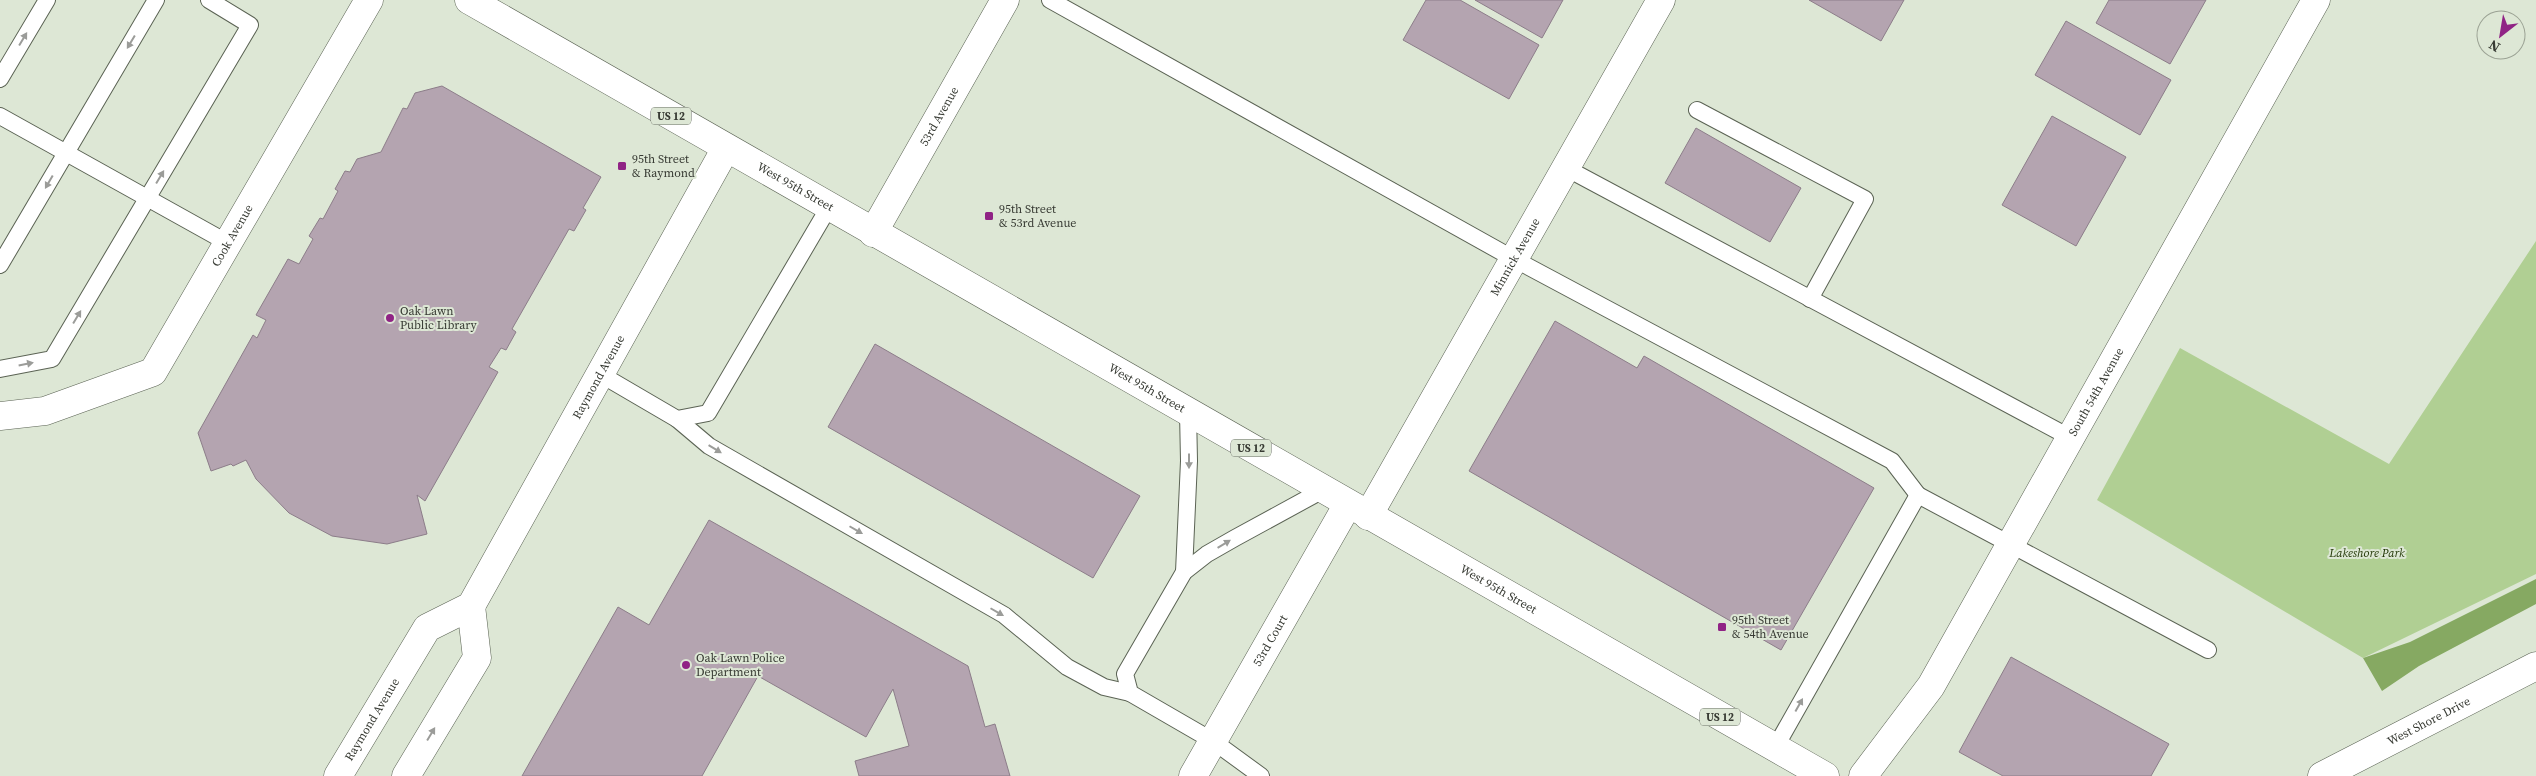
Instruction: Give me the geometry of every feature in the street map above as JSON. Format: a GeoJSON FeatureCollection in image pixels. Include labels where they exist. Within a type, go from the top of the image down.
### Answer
{"type":"FeatureCollection","features":[{"type":"Feature","properties":{"kind":"street","name":"Cook Avenue"},"geometry":{"type":"LineString","coordinates":[[0,416],[45,411],[153,372],[369,0]]}},
{"type":"Feature","properties":{"kind":"street","name":"West 95th Street"},"geometry":{"type":"LineString","coordinates":[[469,0],[873,233],[1825,776]]}},
{"type":"Feature","properties":{"kind":"street","name":"53rd Avenue"},"geometry":{"type":"LineString","coordinates":[[873,233],[1005,0]]}},
{"type":"Feature","properties":{"kind":"street","name":"Minnick Avenue"},"geometry":{"type":"LineString","coordinates":[[1358,510],[1514,259],[1662,0]]}},
{"type":"Feature","properties":{"kind":"street","name":"South 54th Avenue"},"geometry":{"type":"LineString","coordinates":[[1863,776],[1931,686],[2316,0]]}},
{"type":"Feature","properties":{"kind":"street","name":"Raymond Avenue"},"geometry":{"type":"LineString","coordinates":[[338,776],[428,628],[471,606],[726,148]]}},
{"type":"Feature","properties":{"kind":"street","name":"53rd Court"},"geometry":{"type":"LineString","coordinates":[[1193,776],[1358,510]]}},
{"type":"Feature","properties":{"kind":"street"},"geometry":{"type":"LineString","coordinates":[[406,776],[477,658],[471,606]]}},
{"type":"Feature","properties":{"kind":"street","name":"West Shore Drive"},"geometry":{"type":"LineString","coordinates":[[2322,776],[2536,666]]}},
{"type":"Feature","properties":{"kind":"lane"},"geometry":{"type":"LineString","coordinates":[[0,79],[47,0]]}},
{"type":"Feature","properties":{"kind":"lane"},"geometry":{"type":"LineString","coordinates":[[0,265],[156,0]]}},
{"type":"Feature","properties":{"kind":"lane"},"geometry":{"type":"LineString","coordinates":[[0,369],[52,359],[250,24],[209,0]]}},
{"type":"Feature","properties":{"kind":"lane"},"geometry":{"type":"LineString","coordinates":[[1050,0],[1514,259],[1892,461],[1918,496],[2208,650]]}},
{"type":"Feature","properties":{"kind":"lane"},"geometry":{"type":"LineString","coordinates":[[1698,110],[1865,199],[1810,298]]}},
{"type":"Feature","properties":{"kind":"lane"},"geometry":{"type":"LineString","coordinates":[[0,116],[228,243]]}},
{"type":"Feature","properties":{"kind":"lane"},"geometry":{"type":"LineString","coordinates":[[1566,168],[2071,438]]}},
{"type":"Feature","properties":{"kind":"lane"},"geometry":{"type":"LineString","coordinates":[[677,419],[708,413],[829,207]]}},
{"type":"Feature","properties":{"kind":"lane"},"geometry":{"type":"LineString","coordinates":[[600,374],[677,419],[709,446],[1004,615],[1067,667],[1104,687],[1130,693],[1213,741],[1261,776]]}},
{"type":"Feature","properties":{"kind":"lane"},"geometry":{"type":"LineString","coordinates":[[1184,572],[1189,461],[1188,412]]}},
{"type":"Feature","properties":{"kind":"lane"},"geometry":{"type":"LineString","coordinates":[[1130,693],[1125,674],[1184,572],[1235,538],[1323,490]]}},
{"type":"Feature","properties":{"kind":"lane"},"geometry":{"type":"LineString","coordinates":[[1775,748],[1830,648],[1918,496]]}},
{"type":"Feature","properties":{"kind":"green space","name":"Lakeshore Park"},"geometry":{"type":"Polygon","coordinates":[[[2536,241],[2536,574],[2363,658],[2097,500],[2180,348],[2389,464],[2536,241]]]}},
{"type":"Feature","properties":{"kind":"shaded area"},"geometry":{"type":"Polygon","coordinates":[[[2536,579],[2536,604],[2419,666],[2382,691],[2363,658],[2410,642],[2536,579]]]}},
{"type":"Feature","properties":{"kind":"building"},"geometry":{"type":"Polygon","coordinates":[[[1426,0],[1460,0],[1539,45],[1509,99],[1403,40],[1426,0]]]}},
{"type":"Feature","properties":{"kind":"building"},"geometry":{"type":"Polygon","coordinates":[[[1475,0],[1563,0],[1542,38],[1475,0]]]}},
{"type":"Feature","properties":{"kind":"building"},"geometry":{"type":"Polygon","coordinates":[[[1809,0],[1904,0],[1881,41],[1809,0]]]}},
{"type":"Feature","properties":{"kind":"building"},"geometry":{"type":"Polygon","coordinates":[[[2109,0],[2206,0],[2170,64],[2096,23],[2109,0]]]}},
{"type":"Feature","properties":{"kind":"building"},"geometry":{"type":"Polygon","coordinates":[[[2066,21],[2171,80],[2140,135],[2035,75],[2066,21]]]}},
{"type":"Feature","properties":{"kind":"building","name":"Oak Lawn Public Library"},"geometry":{"type":"Polygon","coordinates":[[[442,86],[601,177],[583,208],[586,210],[574,231],[569,229],[512,329],[516,332],[506,350],[501,348],[489,367],[498,372],[425,501],[417,495],[427,534],[387,544],[332,536],[289,513],[256,479],[246,460],[233,466],[231,464],[211,471],[198,433],[253,335],[257,338],[266,320],[256,315],[288,259],[299,264],[313,239],[309,236],[320,218],[323,219],[338,191],[335,189],[345,171],[350,172],[357,159],[381,152],[403,108],[407,109],[415,93],[442,86]]]}},
{"type":"Feature","properties":{"kind":"building"},"geometry":{"type":"Polygon","coordinates":[[[2052,116],[2126,157],[2076,246],[2002,205],[2052,116]]]}},
{"type":"Feature","properties":{"kind":"building"},"geometry":{"type":"Polygon","coordinates":[[[1696,128],[1801,188],[1770,242],[1665,183],[1696,128]]]}},
{"type":"Feature","properties":{"kind":"building"},"geometry":{"type":"Polygon","coordinates":[[[1555,321],[1637,368],[1644,356],[1874,488],[1781,650],[1469,471],[1555,321]]]}},
{"type":"Feature","properties":{"kind":"building"},"geometry":{"type":"Polygon","coordinates":[[[875,344],[1140,496],[1093,578],[828,427],[875,344]]]}},
{"type":"Feature","properties":{"kind":"building"},"geometry":{"type":"Polygon","coordinates":[[[709,520],[968,666],[985,727],[995,724],[1010,776],[859,776],[855,761],[909,746],[893,689],[866,737],[758,676],[702,776],[522,776],[618,607],[649,625],[709,520]]]}},
{"type":"Feature","properties":{"kind":"building"},"geometry":{"type":"Polygon","coordinates":[[[2011,657],[2169,744],[2151,776],[2003,776],[1959,752],[2011,657]]]}},
{"type":"Feature","properties":{"kind":"place","name":"95th Street & Raymond"},"geometry":{"type":"Point","coordinates":[622,166]}},
{"type":"Feature","properties":{"kind":"place","name":"95th Street & 53rd Avenue"},"geometry":{"type":"Point","coordinates":[989,216]}},
{"type":"Feature","properties":{"kind":"place","name":"Oak Lawn Public Library"},"geometry":{"type":"Point","coordinates":[390,318]}},
{"type":"Feature","properties":{"kind":"place","name":"95th Street & 54th Avenue"},"geometry":{"type":"Point","coordinates":[1722,627]}},
{"type":"Feature","properties":{"kind":"place","name":"Oak Lawn Police Department"},"geometry":{"type":"Point","coordinates":[686,665]}}]}
